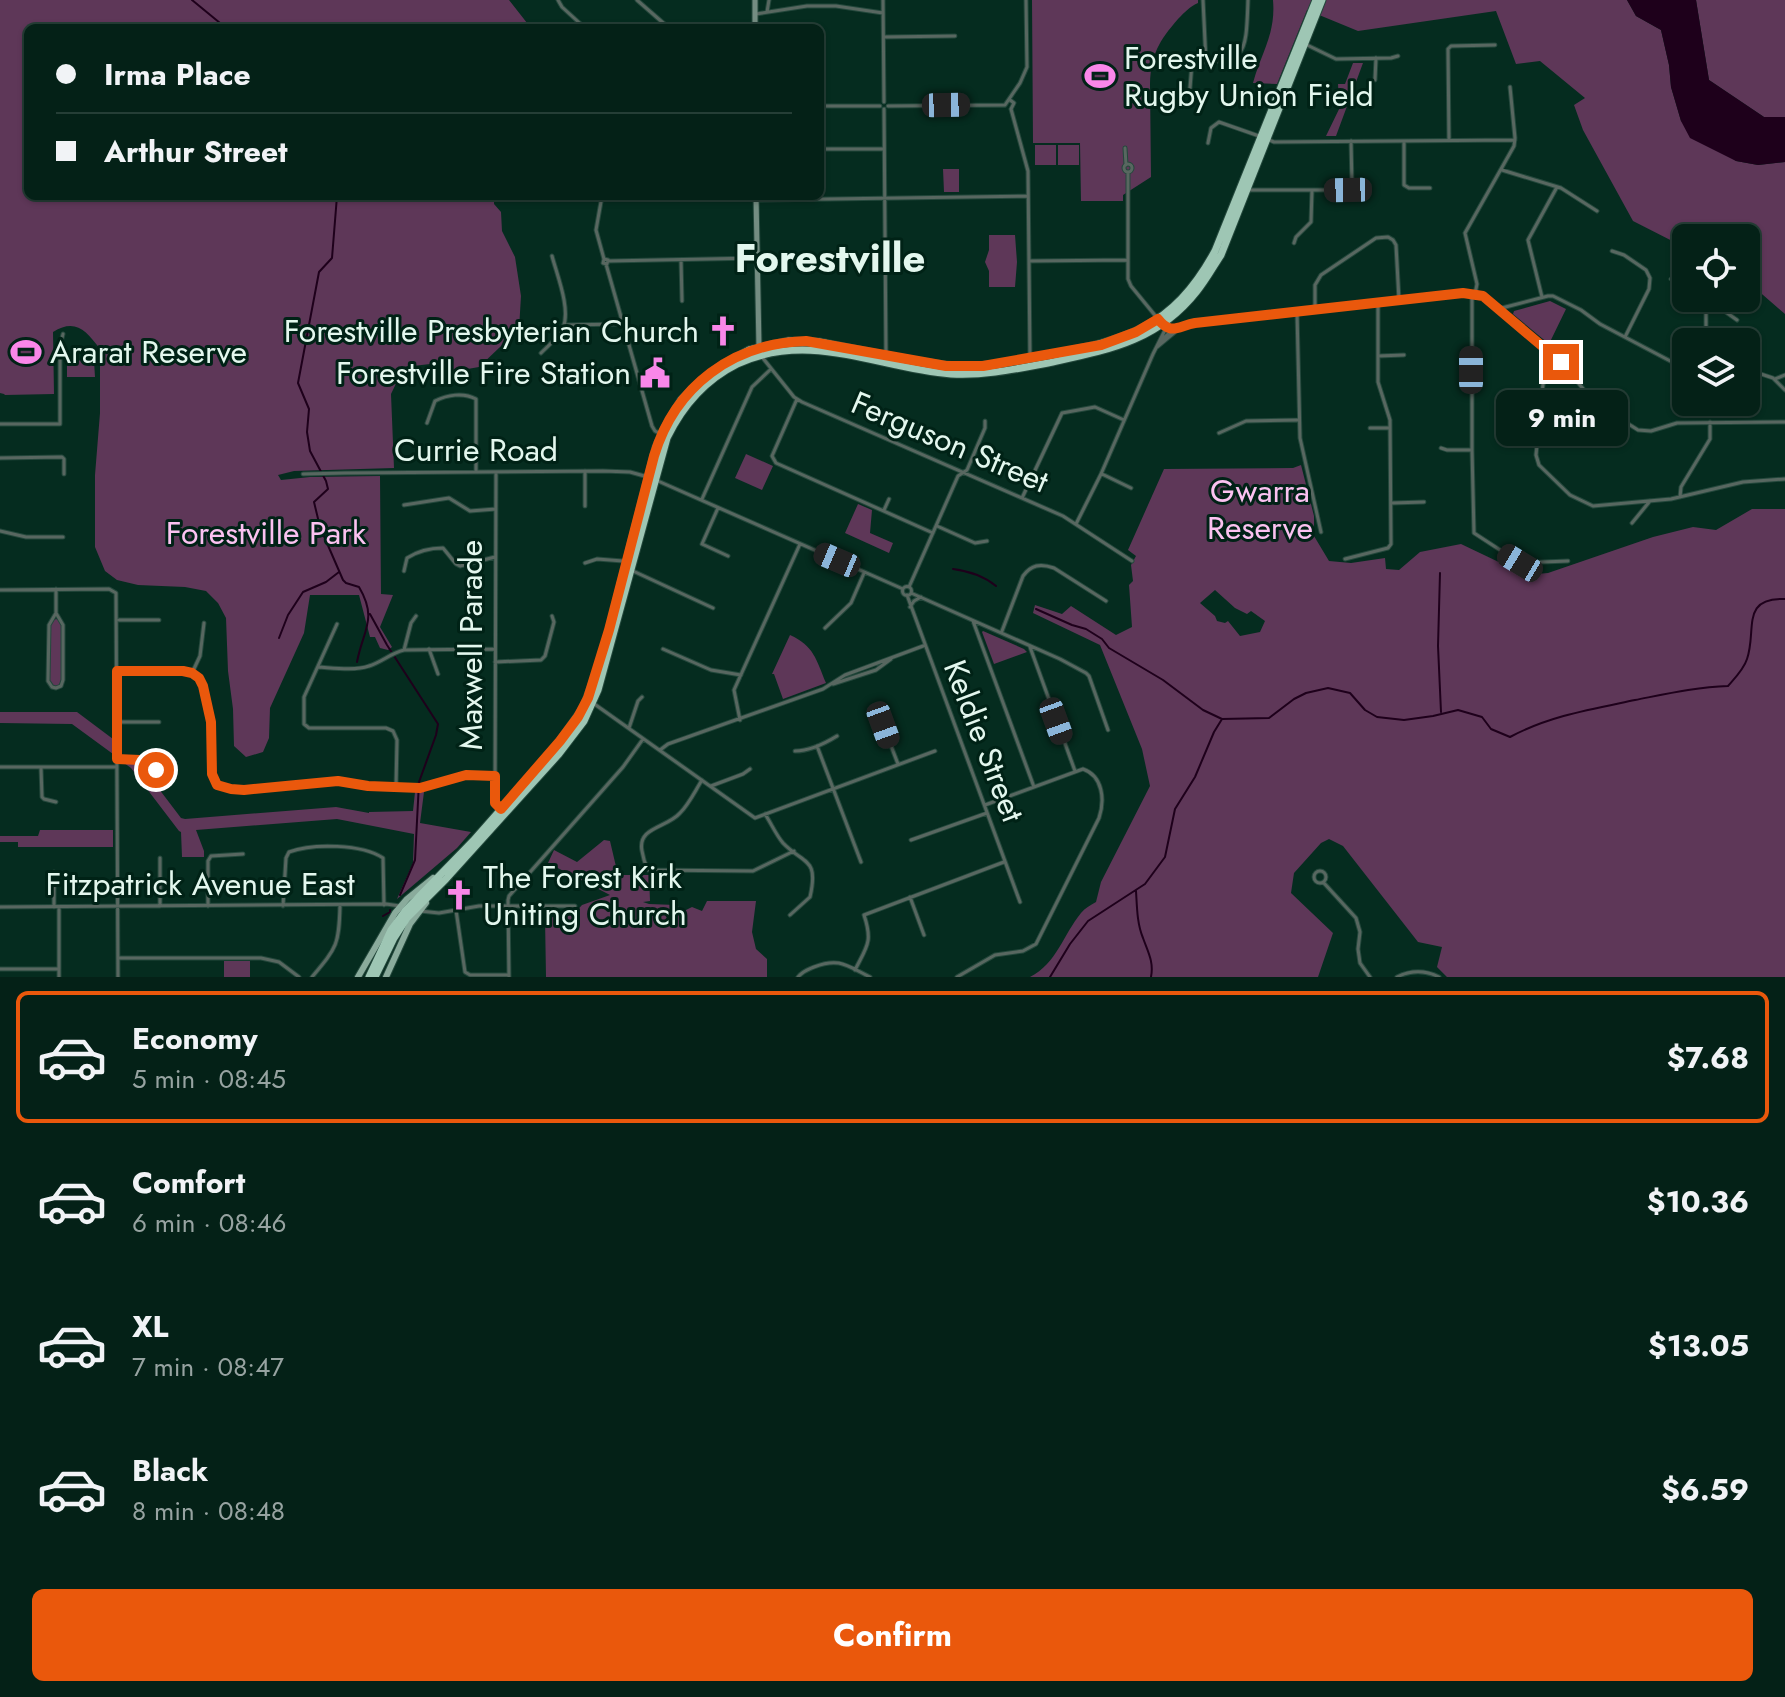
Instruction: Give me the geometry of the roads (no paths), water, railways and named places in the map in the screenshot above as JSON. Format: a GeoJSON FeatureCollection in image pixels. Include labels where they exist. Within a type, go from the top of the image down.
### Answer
{"type":"FeatureCollection","features":[{"type":"Feature","properties":{"kind":"highway"},"geometry":{"type":"LineString","coordinates":[[1164,329],[1182,297],[1208,265],[1222,235],[1264,138],[1316,0]]}},
{"type":"Feature","properties":{"kind":"highway"},"geometry":{"type":"LineString","coordinates":[[1302,42],[1322,0]]}},
{"type":"Feature","properties":{"kind":"highway"},"geometry":{"type":"LineString","coordinates":[[886,358],[949,374],[982,374],[1112,349],[1164,329],[1211,271],[1225,247],[1264,138]]}},
{"type":"Feature","properties":{"kind":"highway"},"geometry":{"type":"LineString","coordinates":[[369,977],[399,918],[575,735],[591,700],[664,436],[703,388],[759,351],[806,349],[969,367],[1030,359],[1112,341],[1136,332],[1164,329]]}},
{"type":"Feature","properties":{"kind":"highway"},"geometry":{"type":"LineString","coordinates":[[375,977],[407,918],[446,879],[504,811]]}},
{"type":"Feature","properties":{"kind":"main road"},"geometry":{"type":"LineString","coordinates":[[358,977],[387,923],[400,906],[449,867]]}},
{"type":"Feature","properties":{"kind":"main road"},"geometry":{"type":"LineString","coordinates":[[386,977],[403,937],[446,879]]}},
{"type":"Feature","properties":{"kind":"street"},"geometry":{"type":"LineString","coordinates":[[558,0],[581,24]]}},
{"type":"Feature","properties":{"kind":"street"},"geometry":{"type":"LineString","coordinates":[[637,0],[664,24]]}},
{"type":"Feature","properties":{"kind":"street"},"geometry":{"type":"LineString","coordinates":[[755,0],[755,24]]}},
{"type":"Feature","properties":{"kind":"street"},"geometry":{"type":"LineString","coordinates":[[767,12],[769,0]]}},
{"type":"Feature","properties":{"kind":"street"},"geometry":{"type":"LineString","coordinates":[[883,0],[886,358]]}},
{"type":"Feature","properties":{"kind":"street"},"geometry":{"type":"LineString","coordinates":[[1005,105],[1027,67],[1026,0]]}},
{"type":"Feature","properties":{"kind":"street"},"geometry":{"type":"LineString","coordinates":[[1203,0],[1206,62]]}},
{"type":"Feature","properties":{"kind":"street"},"geometry":{"type":"LineString","coordinates":[[1178,62],[1226,61],[1239,54],[1247,37],[1248,0]]}},
{"type":"Feature","properties":{"kind":"street"},"geometry":{"type":"LineString","coordinates":[[755,14],[807,6],[836,6],[883,13]]}},
{"type":"Feature","properties":{"kind":"street"},"geometry":{"type":"LineString","coordinates":[[884,37],[955,36]]}},
{"type":"Feature","properties":{"kind":"street"},"geometry":{"type":"LineString","coordinates":[[1302,42],[1336,59],[1398,56]]}},
{"type":"Feature","properties":{"kind":"street"},"geometry":{"type":"LineString","coordinates":[[1449,141],[1448,49],[1451,46],[1495,45]]}},
{"type":"Feature","properties":{"kind":"street"},"geometry":{"type":"LineString","coordinates":[[1375,80],[1376,58]]}},
{"type":"Feature","properties":{"kind":"street"},"geometry":{"type":"LineString","coordinates":[[1190,88],[1192,63]]}},
{"type":"Feature","properties":{"kind":"street"},"geometry":{"type":"LineString","coordinates":[[1510,87],[1514,146],[1465,233],[1477,284],[1474,294],[1472,450],[1474,533],[1520,563],[1568,561]]}},
{"type":"Feature","properties":{"kind":"street"},"geometry":{"type":"LineString","coordinates":[[1010,100],[1014,103],[1011,109],[1027,168],[1030,359]]}},
{"type":"Feature","properties":{"kind":"street"},"geometry":{"type":"LineString","coordinates":[[824,106],[1005,105],[1011,109]]}},
{"type":"Feature","properties":{"kind":"street"},"geometry":{"type":"LineString","coordinates":[[1208,143],[1211,128],[1219,122],[1274,142],[1515,140]]}},
{"type":"Feature","properties":{"kind":"street"},"geometry":{"type":"LineString","coordinates":[[1247,190],[1348,190],[1352,185],[1351,141]]}},
{"type":"Feature","properties":{"kind":"street"},"geometry":{"type":"LineString","coordinates":[[1404,141],[1404,185],[1409,188],[1430,188]]}},
{"type":"Feature","properties":{"kind":"street"},"geometry":{"type":"LineString","coordinates":[[1125,148],[1130,283],[1164,329],[1173,330],[1195,323],[1474,294],[1483,296],[1561,362],[1594,402],[1638,430],[1677,423],[1785,422]]}},
{"type":"Feature","properties":{"kind":"street"},"geometry":{"type":"LineString","coordinates":[[824,149],[884,149]]}},
{"type":"Feature","properties":{"kind":"street"},"geometry":{"type":"LineString","coordinates":[[1501,169],[1557,187],[1597,211]]}},
{"type":"Feature","properties":{"kind":"street"},"geometry":{"type":"LineString","coordinates":[[1542,297],[1528,240],[1557,187]]}},
{"type":"Feature","properties":{"kind":"street"},"geometry":{"type":"LineString","coordinates":[[1294,243],[1311,222],[1312,190]]}},
{"type":"Feature","properties":{"kind":"street"},"geometry":{"type":"LineString","coordinates":[[824,198],[1028,196]]}},
{"type":"Feature","properties":{"kind":"street"},"geometry":{"type":"LineString","coordinates":[[601,200],[596,230],[652,426],[664,436]]}},
{"type":"Feature","properties":{"kind":"street"},"geometry":{"type":"LineString","coordinates":[[756,200],[759,351]]}},
{"type":"Feature","properties":{"kind":"street"},"geometry":{"type":"LineString","coordinates":[[1315,310],[1315,285],[1321,275],[1371,241],[1382,237],[1388,237],[1396,245],[1399,300]]}},
{"type":"Feature","properties":{"kind":"street"},"geometry":{"type":"LineString","coordinates":[[1612,251],[1635,262],[1646,270],[1650,278],[1649,289],[1625,337]]}},
{"type":"Feature","properties":{"kind":"street"},"geometry":{"type":"LineString","coordinates":[[541,353],[565,325],[564,300],[552,256]]}},
{"type":"Feature","properties":{"kind":"street"},"geometry":{"type":"LineString","coordinates":[[606,261],[757,258]]}},
{"type":"Feature","properties":{"kind":"street"},"geometry":{"type":"LineString","coordinates":[[681,260],[682,301]]}},
{"type":"Feature","properties":{"kind":"street"},"geometry":{"type":"LineString","coordinates":[[1029,261],[1128,260]]}},
{"type":"Feature","properties":{"kind":"street"},"geometry":{"type":"LineString","coordinates":[[1498,309],[1548,296],[1562,300],[1672,362]]}},
{"type":"Feature","properties":{"kind":"street"},"geometry":{"type":"LineString","coordinates":[[1345,559],[1390,546],[1390,420],[1378,382],[1378,303]]}},
{"type":"Feature","properties":{"kind":"street"},"geometry":{"type":"LineString","coordinates":[[1297,312],[1298,420],[1321,532]]}},
{"type":"Feature","properties":{"kind":"street"},"geometry":{"type":"LineString","coordinates":[[1726,312],[1737,320]]}},
{"type":"Feature","properties":{"kind":"street"},"geometry":{"type":"LineString","coordinates":[[565,325],[623,324]]}},
{"type":"Feature","properties":{"kind":"street"},"geometry":{"type":"LineString","coordinates":[[1164,329],[1181,327]]}},
{"type":"Feature","properties":{"kind":"street"},"geometry":{"type":"LineString","coordinates":[[1164,329],[1173,330]]}},
{"type":"Feature","properties":{"kind":"street"},"geometry":{"type":"LineString","coordinates":[[1076,524],[1164,329]]}},
{"type":"Feature","properties":{"kind":"street"},"geometry":{"type":"LineString","coordinates":[[0,424],[60,424],[60,346],[63,334]]}},
{"type":"Feature","properties":{"kind":"street","name":"Ferguson Street"},"geometry":{"type":"LineString","coordinates":[[759,351],[797,399],[1063,516],[1132,561]]}},
{"type":"Feature","properties":{"kind":"street"},"geometry":{"type":"LineString","coordinates":[[1378,356],[1404,355]]}},
{"type":"Feature","properties":{"kind":"street"},"geometry":{"type":"LineString","coordinates":[[1561,362],[1543,384],[1536,455],[1539,465],[1570,495],[1593,506],[1680,497],[1743,482],[1785,479]]}},
{"type":"Feature","properties":{"kind":"street"},"geometry":{"type":"LineString","coordinates":[[702,500],[752,387],[771,369]]}},
{"type":"Feature","properties":{"kind":"street"},"geometry":{"type":"LineString","coordinates":[[1760,374],[1775,379],[1785,390]]}},
{"type":"Feature","properties":{"kind":"street"},"geometry":{"type":"LineString","coordinates":[[1775,379],[1785,375]]}},
{"type":"Feature","properties":{"kind":"street"},"geometry":{"type":"LineString","coordinates":[[427,423],[435,401],[443,397],[461,395],[476,399],[476,471]]}},
{"type":"Feature","properties":{"kind":"street"},"geometry":{"type":"LineString","coordinates":[[797,399],[772,456],[776,463],[933,533]]}},
{"type":"Feature","properties":{"kind":"street"},"geometry":{"type":"LineString","coordinates":[[1022,498],[1062,413],[1095,407],[1124,420]]}},
{"type":"Feature","properties":{"kind":"street"},"geometry":{"type":"LineString","coordinates":[[1599,440],[1613,415]]}},
{"type":"Feature","properties":{"kind":"street"},"geometry":{"type":"LineString","coordinates":[[1219,433],[1246,421],[1298,420]]}},
{"type":"Feature","properties":{"kind":"street"},"geometry":{"type":"LineString","coordinates":[[985,421],[985,428],[967,470],[958,476],[909,587],[903,589],[903,594],[921,597],[1086,673],[1108,730]]}},
{"type":"Feature","properties":{"kind":"street"},"geometry":{"type":"LineString","coordinates":[[1680,497],[1681,487],[1710,439],[1710,422]]}},
{"type":"Feature","properties":{"kind":"street"},"geometry":{"type":"LineString","coordinates":[[1370,428],[1390,428]]}},
{"type":"Feature","properties":{"kind":"street"},"geometry":{"type":"LineString","coordinates":[[1441,448],[1472,450]]}},
{"type":"Feature","properties":{"kind":"street"},"geometry":{"type":"LineString","coordinates":[[0,458],[62,457],[64,474]]}},
{"type":"Feature","properties":{"kind":"street"},"geometry":{"type":"LineString","coordinates":[[585,471],[585,506]]}},
{"type":"Feature","properties":{"kind":"street","name":"Maxwell Parade"},"geometry":{"type":"LineString","coordinates":[[496,472],[495,803],[504,811]]}},
{"type":"Feature","properties":{"kind":"street","name":"Currie Road"},"geometry":{"type":"LineString","coordinates":[[303,474],[630,472],[652,478],[903,589]]}},
{"type":"Feature","properties":{"kind":"street"},"geometry":{"type":"LineString","coordinates":[[1101,474],[1131,488]]}},
{"type":"Feature","properties":{"kind":"street"},"geometry":{"type":"LineString","coordinates":[[404,505],[449,498],[470,511],[496,509]]}},
{"type":"Feature","properties":{"kind":"street"},"geometry":{"type":"LineString","coordinates":[[884,511],[889,499]]}},
{"type":"Feature","properties":{"kind":"street"},"geometry":{"type":"LineString","coordinates":[[1632,523],[1650,501]]}},
{"type":"Feature","properties":{"kind":"street"},"geometry":{"type":"LineString","coordinates":[[1392,503],[1424,502]]}},
{"type":"Feature","properties":{"kind":"street"},"geometry":{"type":"LineString","coordinates":[[718,507],[702,544],[728,556]]}},
{"type":"Feature","properties":{"kind":"street"},"geometry":{"type":"LineString","coordinates":[[937,526],[975,543],[987,541]]}},
{"type":"Feature","properties":{"kind":"street"},"geometry":{"type":"LineString","coordinates":[[0,531],[26,537],[63,537]]}},
{"type":"Feature","properties":{"kind":"street"},"geometry":{"type":"LineString","coordinates":[[740,720],[734,690],[800,544]]}},
{"type":"Feature","properties":{"kind":"street"},"geometry":{"type":"LineString","coordinates":[[404,571],[407,558],[434,548],[443,548],[460,566],[496,557]]}},
{"type":"Feature","properties":{"kind":"street"},"geometry":{"type":"LineString","coordinates":[[585,563],[597,559],[628,566],[713,608]]}},
{"type":"Feature","properties":{"kind":"street"},"geometry":{"type":"LineString","coordinates":[[1001,633],[1023,576],[1036,566],[1054,568],[1106,601]]}},
{"type":"Feature","properties":{"kind":"street"},"geometry":{"type":"LineString","coordinates":[[825,628],[851,603],[864,573]]}},
{"type":"Feature","properties":{"kind":"street","name":"Keldie Street"},"geometry":{"type":"LineString","coordinates":[[909,587],[910,607],[1020,902]]}},
{"type":"Feature","properties":{"kind":"street"},"geometry":{"type":"LineString","coordinates":[[56,589],[56,613],[49,625],[48,681],[56,688],[61,686],[63,680],[63,625],[56,613]]}},
{"type":"Feature","properties":{"kind":"street"},"geometry":{"type":"LineString","coordinates":[[0,590],[113,590],[116,593],[118,977]]}},
{"type":"Feature","properties":{"kind":"street"},"geometry":{"type":"LineString","coordinates":[[910,607],[921,597]]}},
{"type":"Feature","properties":{"kind":"street"},"geometry":{"type":"LineString","coordinates":[[404,650],[416,616]]}},
{"type":"Feature","properties":{"kind":"street"},"geometry":{"type":"LineString","coordinates":[[495,662],[541,660],[545,656],[554,622],[552,616]]}},
{"type":"Feature","properties":{"kind":"street"},"geometry":{"type":"LineString","coordinates":[[117,620],[159,620]]}},
{"type":"Feature","properties":{"kind":"street"},"geometry":{"type":"LineString","coordinates":[[973,620],[1034,787]]}},
{"type":"Feature","properties":{"kind":"street"},"geometry":{"type":"LineString","coordinates":[[192,673],[200,656],[204,623]]}},
{"type":"Feature","properties":{"kind":"street"},"geometry":{"type":"LineString","coordinates":[[337,624],[304,697],[306,727],[386,728],[393,731],[397,740],[396,787]]}},
{"type":"Feature","properties":{"kind":"street"},"geometry":{"type":"LineString","coordinates":[[1029,645],[1075,771]]}},
{"type":"Feature","properties":{"kind":"street"},"geometry":{"type":"LineString","coordinates":[[660,750],[668,744],[876,670],[892,658],[925,646]]}},
{"type":"Feature","properties":{"kind":"street"},"geometry":{"type":"LineString","coordinates":[[429,649],[438,674]]}},
{"type":"Feature","properties":{"kind":"street"},"geometry":{"type":"LineString","coordinates":[[318,667],[367,667],[404,650],[495,649]]}},
{"type":"Feature","properties":{"kind":"street"},"geometry":{"type":"LineString","coordinates":[[663,649],[711,670],[741,675]]}},
{"type":"Feature","properties":{"kind":"street"},"geometry":{"type":"LineString","coordinates":[[117,671],[175,671],[192,673],[199,678],[211,720],[212,774],[217,785],[231,789],[338,781],[368,786],[424,788],[466,775],[495,776]]}},
{"type":"Feature","properties":{"kind":"street"},"geometry":{"type":"LineString","coordinates":[[629,728],[642,697]]}},
{"type":"Feature","properties":{"kind":"street"},"geometry":{"type":"LineString","coordinates":[[591,700],[755,818],[935,751]]}},
{"type":"Feature","properties":{"kind":"street"},"geometry":{"type":"LineString","coordinates":[[883,718],[898,765]]}},
{"type":"Feature","properties":{"kind":"street"},"geometry":{"type":"LineString","coordinates":[[117,722],[159,722]]}},
{"type":"Feature","properties":{"kind":"street"},"geometry":{"type":"LineString","coordinates":[[795,751],[817,746],[837,736]]}},
{"type":"Feature","properties":{"kind":"street"},"geometry":{"type":"LineString","coordinates":[[456,910],[465,972],[470,975],[509,976],[509,896],[623,767],[644,738]]}},
{"type":"Feature","properties":{"kind":"street"},"geometry":{"type":"LineString","coordinates":[[817,746],[861,862]]}},
{"type":"Feature","properties":{"kind":"street"},"geometry":{"type":"LineString","coordinates":[[117,759],[140,760],[165,772]]}},
{"type":"Feature","properties":{"kind":"street"},"geometry":{"type":"LineString","coordinates":[[0,767],[117,767]]}},
{"type":"Feature","properties":{"kind":"street"},"geometry":{"type":"LineString","coordinates":[[41,767],[42,797],[56,802]]}},
{"type":"Feature","properties":{"kind":"street"},"geometry":{"type":"LineString","coordinates":[[711,786],[750,769]]}},
{"type":"Feature","properties":{"kind":"street"},"geometry":{"type":"LineString","coordinates":[[957,977],[995,955],[1029,949],[1036,944],[1103,806],[1095,776],[1083,769],[985,805]]}},
{"type":"Feature","properties":{"kind":"street"},"geometry":{"type":"LineString","coordinates":[[702,780],[682,812],[663,826],[646,833],[642,839],[648,870],[753,871],[794,851]]}},
{"type":"Feature","properties":{"kind":"street"},"geometry":{"type":"LineString","coordinates":[[911,840],[988,813]]}},
{"type":"Feature","properties":{"kind":"street"},"geometry":{"type":"LineString","coordinates":[[765,814],[783,842],[803,857],[812,869],[811,894],[790,915]]}},
{"type":"Feature","properties":{"kind":"street"},"geometry":{"type":"LineString","coordinates":[[283,906],[289,852],[332,846],[375,853],[383,858],[385,904]]}},
{"type":"Feature","properties":{"kind":"street"},"geometry":{"type":"LineString","coordinates":[[208,906],[208,861],[211,856],[243,854]]}},
{"type":"Feature","properties":{"kind":"street"},"geometry":{"type":"LineString","coordinates":[[160,858],[160,906]]}},
{"type":"Feature","properties":{"kind":"street"},"geometry":{"type":"LineString","coordinates":[[855,970],[869,941],[870,932],[864,915],[1006,862]]}},
{"type":"Feature","properties":{"kind":"street"},"geometry":{"type":"LineString","coordinates":[[54,872],[59,977]]}},
{"type":"Feature","properties":{"kind":"street"},"geometry":{"type":"LineString","coordinates":[[1323,882],[1356,918],[1360,932],[1360,963],[1370,977]]}},
{"type":"Feature","properties":{"kind":"street"},"geometry":{"type":"LineString","coordinates":[[910,897],[924,935]]}},
{"type":"Feature","properties":{"kind":"street"},"geometry":{"type":"LineString","coordinates":[[312,977],[335,948],[340,932],[340,906]]}},
{"type":"Feature","properties":{"kind":"street","name":"Fitzpatrick Avenue East"},"geometry":{"type":"LineString","coordinates":[[0,907],[400,906]]}},
{"type":"Feature","properties":{"kind":"street"},"geometry":{"type":"LineString","coordinates":[[420,911],[439,913],[471,906],[575,906]]}},
{"type":"Feature","properties":{"kind":"street"},"geometry":{"type":"LineString","coordinates":[[118,958],[267,958],[279,962],[299,977]]}},
{"type":"Feature","properties":{"kind":"street"},"geometry":{"type":"LineString","coordinates":[[798,977],[801,972],[831,961],[840,962],[870,977]]}},
{"type":"Feature","properties":{"kind":"street"},"geometry":{"type":"LineString","coordinates":[[0,969],[59,969]]}},
{"type":"Feature","properties":{"kind":"street"},"geometry":{"type":"LineString","coordinates":[[1397,977],[1419,971],[1439,977]]}},
{"type":"Feature","properties":{"kind":"waterway"},"geometry":{"type":"LineString","coordinates":[[192,0],[222,24]]}},
{"type":"Feature","properties":{"kind":"waterway"},"geometry":{"type":"LineString","coordinates":[[337,200],[332,258],[319,272],[298,383],[309,409],[307,432],[310,451],[328,489],[314,502],[320,527],[343,580],[359,587],[368,608],[357,662]]}},
{"type":"Feature","properties":{"kind":"waterway"},"geometry":{"type":"LineString","coordinates":[[953,569],[976,574],[996,586]]}},
{"type":"Feature","properties":{"kind":"waterway"},"geometry":{"type":"LineString","coordinates":[[279,638],[288,615],[303,592],[326,582],[339,572]]}},
{"type":"Feature","properties":{"kind":"waterway"},"geometry":{"type":"LineString","coordinates":[[1440,573],[1438,646],[1441,712]]}},
{"type":"Feature","properties":{"kind":"waterway"},"geometry":{"type":"LineString","coordinates":[[1050,977],[1088,921],[1145,884],[1165,857],[1175,809],[1195,777],[1222,719],[1269,718],[1294,699],[1328,688],[1350,693],[1365,710],[1377,717],[1404,720],[1458,710],[1482,717],[1491,729],[1510,737],[1555,718],[1587,710],[1682,691],[1728,686],[1747,659],[1756,610],[1771,600],[1785,599]]}},
{"type":"Feature","properties":{"kind":"waterway"},"geometry":{"type":"LineString","coordinates":[[1036,609],[1086,629],[1102,639],[1109,648],[1163,680],[1203,710],[1222,719]]}},
{"type":"Feature","properties":{"kind":"waterway"},"geometry":{"type":"LineString","coordinates":[[370,614],[438,724],[419,782],[415,860],[400,895]]}},
{"type":"Feature","properties":{"kind":"waterway"},"geometry":{"type":"LineString","coordinates":[[1136,891],[1138,921],[1151,962],[1151,977]]}},
{"type":"Feature","properties":{"kind":"waterway"},"geometry":{"type":"LineString","coordinates":[[383,916],[390,910]]}},
{"type":"Feature","properties":{"kind":"place","name":"Forestville Rugby Union Field"},"geometry":{"type":"Point","coordinates":[1100,76]}},
{"type":"Feature","properties":{"kind":"place","name":"Forestville Presbyterian Church"},"geometry":{"type":"Point","coordinates":[723,331]}},
{"type":"Feature","properties":{"kind":"place","name":"Ararat Reserve"},"geometry":{"type":"Point","coordinates":[26,352]}},
{"type":"Feature","properties":{"kind":"place","name":"Forestville Fire Station"},"geometry":{"type":"Point","coordinates":[655,373]}},
{"type":"Feature","properties":{"kind":"place","name":"The Forest Kirk Uniting Church"},"geometry":{"type":"Point","coordinates":[459,895]}},
{"type":"Feature","properties":{"kind":"district","name":"Forestville"},"geometry":{"type":"Point","coordinates":[830,258]}},
{"type":"Feature","properties":{"kind":"park label","name":"Gwarra Reserve"},"geometry":{"type":"Point","coordinates":[1260,510]}},
{"type":"Feature","properties":{"kind":"park label","name":"Forestville Park"},"geometry":{"type":"Point","coordinates":[266,533]}}]}
